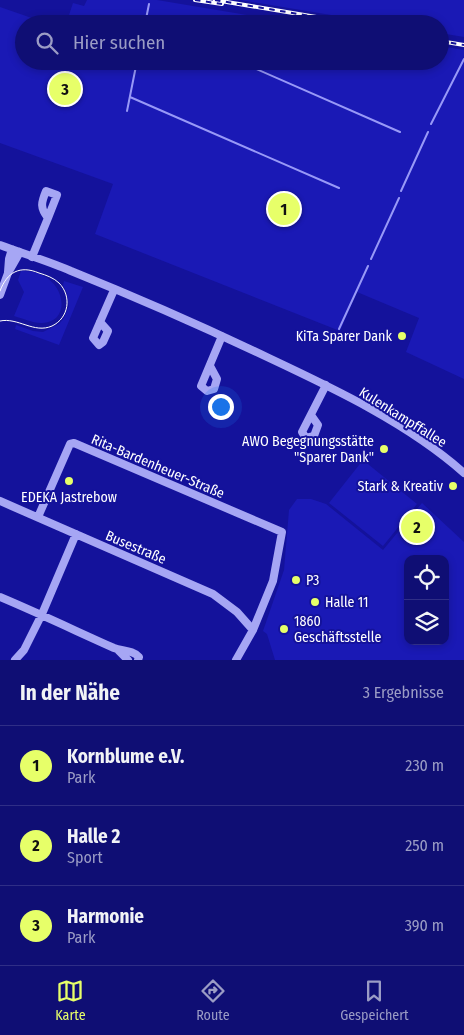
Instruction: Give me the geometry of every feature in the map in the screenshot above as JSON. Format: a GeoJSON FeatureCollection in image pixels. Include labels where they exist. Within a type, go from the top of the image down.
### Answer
{"type":"FeatureCollection","features":[{"type":"Feature","properties":{"kind":"street"},"geometry":{"type":"LineString","coordinates":[[32,257],[48,218]]}},
{"type":"Feature","properties":{"kind":"street","name":"Kulenkampffallee"},"geometry":{"type":"LineString","coordinates":[[0,245],[70,270],[222,336],[326,385],[408,432],[464,473]]}},
{"type":"Feature","properties":{"kind":"street"},"geometry":{"type":"LineString","coordinates":[[0,295],[8,273],[9,259],[16,251]]}},
{"type":"Feature","properties":{"kind":"street"},"geometry":{"type":"LineString","coordinates":[[100,322],[114,290]]}},
{"type":"Feature","properties":{"kind":"street"},"geometry":{"type":"LineString","coordinates":[[210,366],[222,336]]}},
{"type":"Feature","properties":{"kind":"street"},"geometry":{"type":"LineString","coordinates":[[311,415],[326,385]]}},
{"type":"Feature","properties":{"kind":"street","name":"Rita-Bardenheuer-Straße"},"geometry":{"type":"LineString","coordinates":[[38,517],[70,444],[74,443],[282,532],[274,581],[253,630]]}},
{"type":"Feature","properties":{"kind":"street","name":"Busestraße"},"geometry":{"type":"LineString","coordinates":[[0,501],[213,594],[237,612],[253,630]]}},
{"type":"Feature","properties":{"kind":"street"},"geometry":{"type":"LineString","coordinates":[[15,660],[24,650],[42,614],[76,534]]}},
{"type":"Feature","properties":{"kind":"street"},"geometry":{"type":"LineString","coordinates":[[0,597],[42,614],[116,649],[136,654],[139,657],[138,660]]}},
{"type":"Feature","properties":{"kind":"street"},"geometry":{"type":"LineString","coordinates":[[236,660],[253,630]]}},
{"type":"Feature","properties":{"kind":"street"},"geometry":{"type":"LineString","coordinates":[[116,649],[128,660]]}},
{"type":"Feature","properties":{"kind":"shaded area"},"geometry":{"type":"Polygon","coordinates":[[[87,0],[157,0],[247,15],[69,15],[73,3],[84,6],[87,0]]]}},
{"type":"Feature","properties":{"kind":"shaded area"},"geometry":{"type":"Polygon","coordinates":[[[240,0],[464,0],[464,37],[449,34],[449,15],[331,15],[240,0]]]}},
{"type":"Feature","properties":{"kind":"shaded area"},"geometry":{"type":"Polygon","coordinates":[[[0,7],[23,15],[15,15],[15,70],[449,70],[449,48],[464,50],[464,379],[406,352],[419,318],[357,292],[340,331],[95,234],[113,184],[0,143],[0,7]]]}},
{"type":"Feature","properties":{"kind":"shaded area"},"geometry":{"type":"Polygon","coordinates":[[[21,271],[36,273],[48,278],[56,287],[61,297],[61,306],[59,315],[52,321],[38,323],[14,316],[24,292],[18,280],[21,271]]]}},
{"type":"Feature","properties":{"kind":"shaded area"},"geometry":{"type":"Polygon","coordinates":[[[64,281],[83,287],[59,345],[15,329],[16,325],[33,331],[43,332],[59,324],[69,306],[67,293],[63,285],[64,281]]]}},
{"type":"Feature","properties":{"kind":"shaded area"},"geometry":{"type":"Polygon","coordinates":[[[363,460],[417,504],[383,546],[329,503],[363,460]]]}},
{"type":"Feature","properties":{"kind":"shaded area"},"geometry":{"type":"Polygon","coordinates":[[[297,499],[311,499],[326,504],[383,550],[422,503],[464,542],[464,660],[275,660],[267,634],[263,631],[284,570],[289,510],[297,499]]]}},
{"type":"Feature","properties":{"kind":"waterway"},"geometry":{"type":"LineString","coordinates":[[147,15],[149,4]]}},
{"type":"Feature","properties":{"kind":"waterway"},"geometry":{"type":"LineString","coordinates":[[431,124],[464,59]]}},
{"type":"Feature","properties":{"kind":"waterway"},"geometry":{"type":"LineString","coordinates":[[127,111],[135,70]]}},
{"type":"Feature","properties":{"kind":"waterway"},"geometry":{"type":"LineString","coordinates":[[259,70],[400,132]]}},
{"type":"Feature","properties":{"kind":"waterway"},"geometry":{"type":"LineString","coordinates":[[130,97],[339,188]]}},
{"type":"Feature","properties":{"kind":"waterway"},"geometry":{"type":"LineString","coordinates":[[401,191],[428,132]]}},
{"type":"Feature","properties":{"kind":"waterway"},"geometry":{"type":"LineString","coordinates":[[371,259],[399,198]]}},
{"type":"Feature","properties":{"kind":"waterway"},"geometry":{"type":"LineString","coordinates":[[339,329],[368,266]]}},
{"type":"Feature","properties":{"kind":"tram line"},"geometry":{"type":"LineString","coordinates":[[0,291],[10,275],[20,270],[26,270],[57,281],[63,288],[67,300],[67,306],[62,318],[52,326],[39,328],[13,321],[0,321]]}},
{"type":"Feature","properties":{"kind":"railway"},"geometry":{"type":"LineString","coordinates":[[195,0],[222,4]]}},
{"type":"Feature","properties":{"kind":"railway"},"geometry":{"type":"LineString","coordinates":[[215,0],[304,15]]}},
{"type":"Feature","properties":{"kind":"railway"},"geometry":{"type":"LineString","coordinates":[[449,42],[464,45]]}},
{"type":"Feature","properties":{"kind":"place","name":"Harmonie"},"geometry":{"type":"Point","coordinates":[65,89]}},
{"type":"Feature","properties":{"kind":"place","name":"Kornblume e.V."},"geometry":{"type":"Point","coordinates":[284,209]}},
{"type":"Feature","properties":{"kind":"place","name":"KiTa Sparer Dank"},"geometry":{"type":"Point","coordinates":[402,336]}},
{"type":"Feature","properties":{"kind":"place","name":"AWO Begegnungsstätte \"Sparer Dank\""},"geometry":{"type":"Point","coordinates":[384,449]}},
{"type":"Feature","properties":{"kind":"place","name":"EDEKA Jastrebow"},"geometry":{"type":"Point","coordinates":[69,481]}},
{"type":"Feature","properties":{"kind":"place","name":"Stark & Kreativ"},"geometry":{"type":"Point","coordinates":[453,486]}},
{"type":"Feature","properties":{"kind":"place","name":"Halle 2"},"geometry":{"type":"Point","coordinates":[417,527]}},
{"type":"Feature","properties":{"kind":"place","name":"P3"},"geometry":{"type":"Point","coordinates":[296,580]}},
{"type":"Feature","properties":{"kind":"place","name":"Halle 11"},"geometry":{"type":"Point","coordinates":[315,602]}},
{"type":"Feature","properties":{"kind":"place","name":"1860 Geschäftsstelle"},"geometry":{"type":"Point","coordinates":[284,629]}}]}
